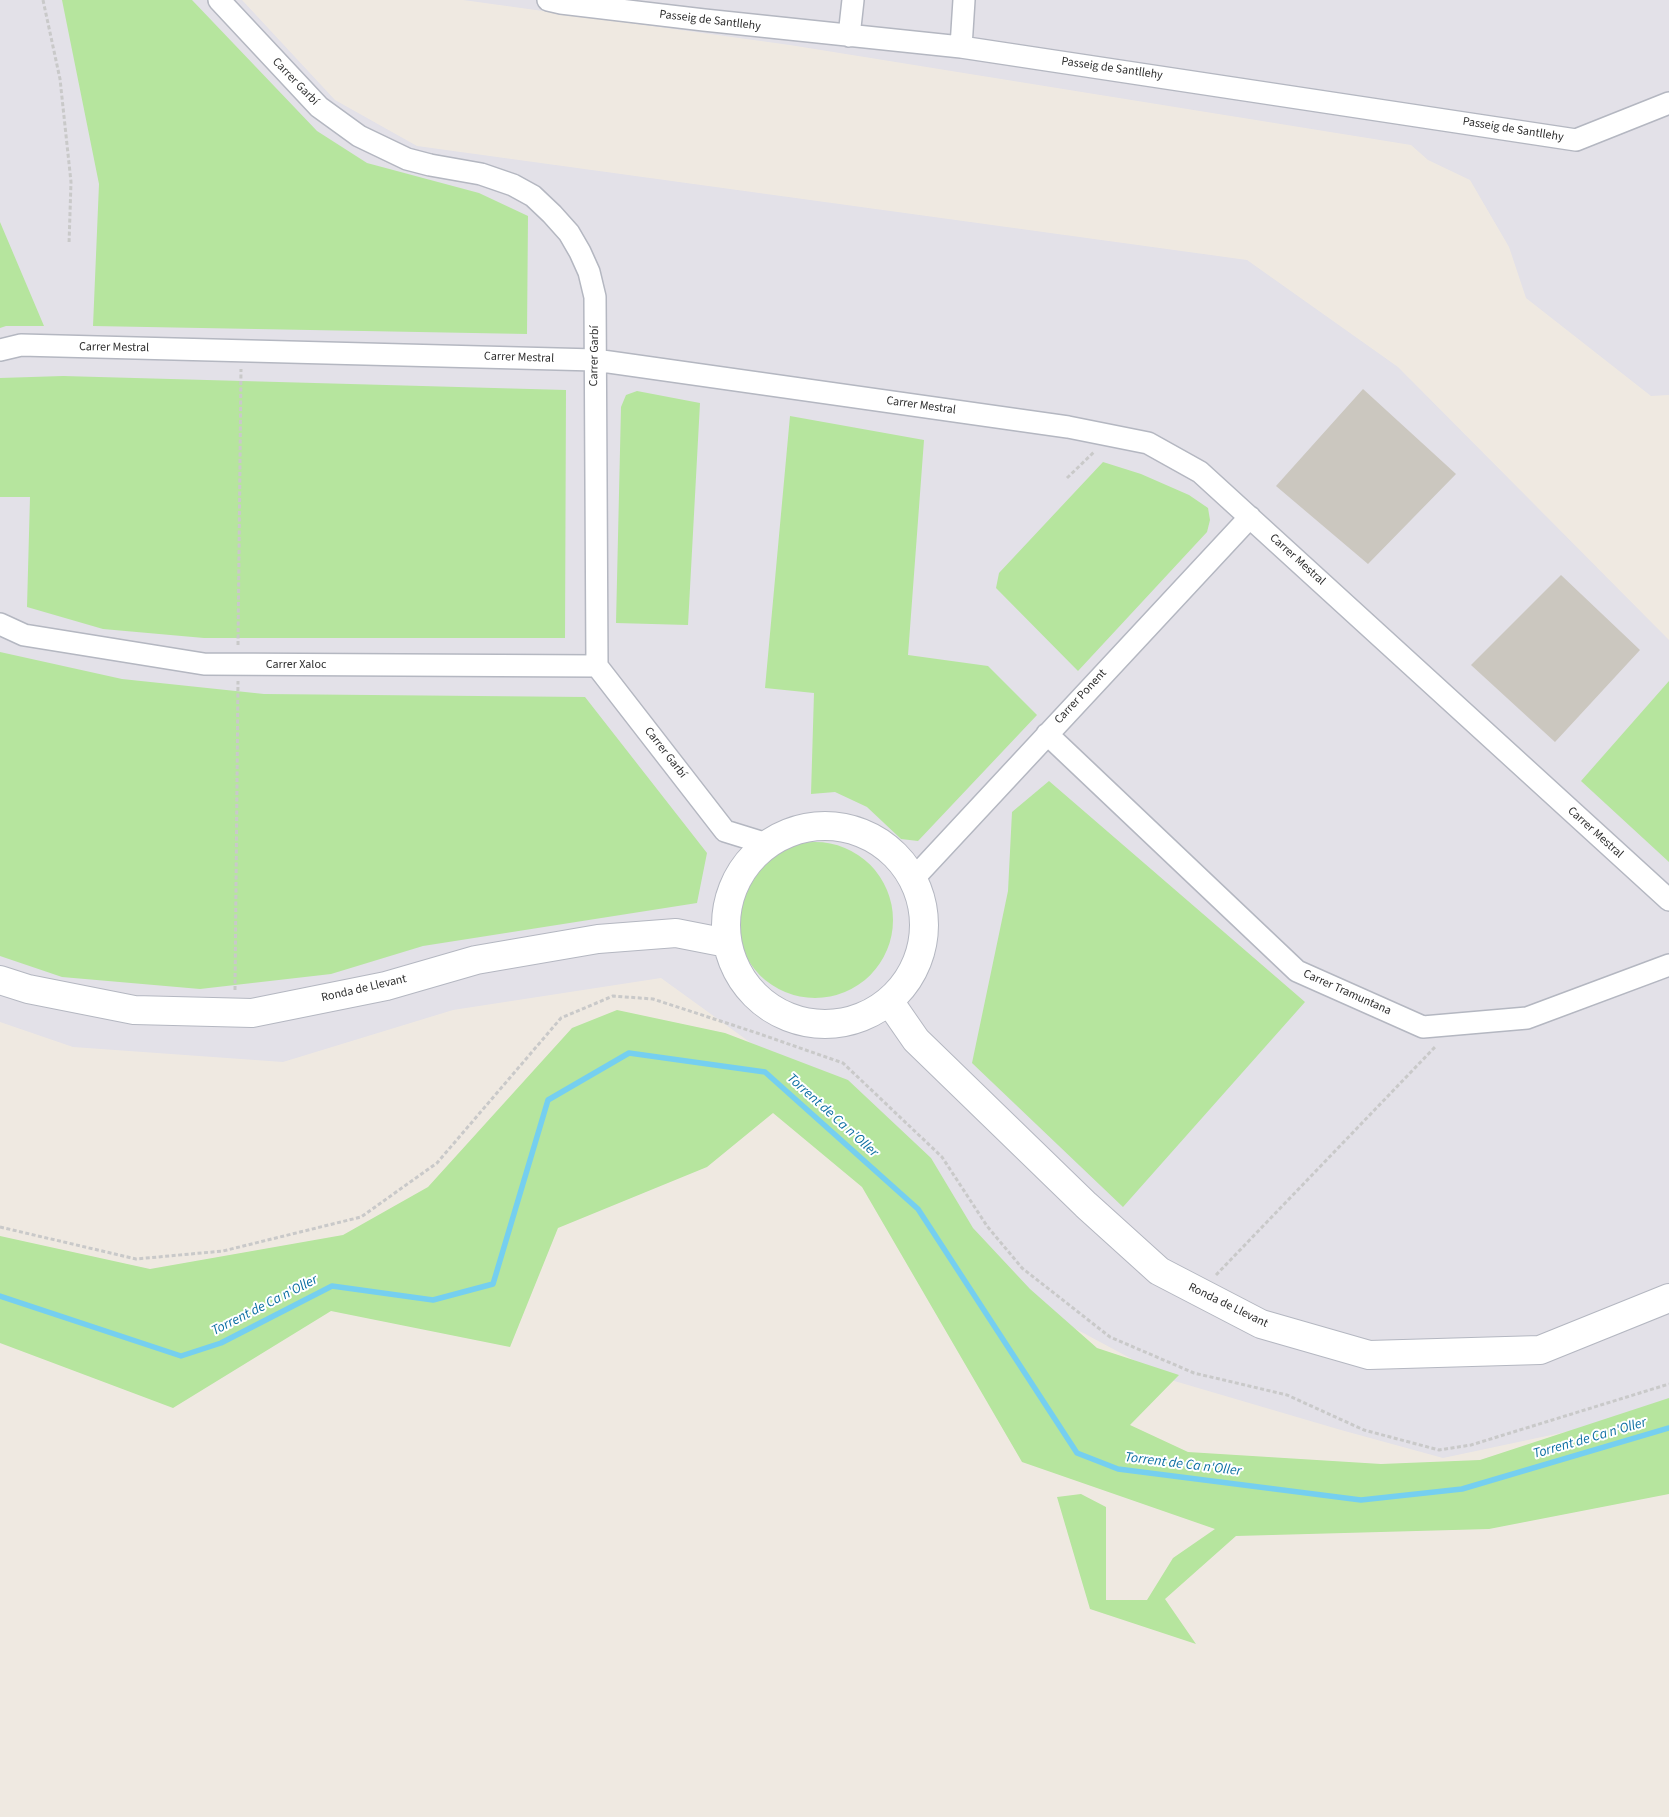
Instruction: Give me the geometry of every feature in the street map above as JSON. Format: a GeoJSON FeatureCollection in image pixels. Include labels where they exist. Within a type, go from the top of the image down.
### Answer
{"type":"FeatureCollection","features":[{"type":"Feature","properties":{"kind":"main road"},"geometry":{"type":"LineString","coordinates":[[816,825],[842,826],[874,838],[892,850],[914,878],[924,909],[923,944],[912,975],[890,1001],[874,1012],[841,1024],[802,1022],[770,1009],[736,971],[726,943],[726,908],[742,869],[767,844],[783,834],[816,825]]}},
{"type":"Feature","properties":{"kind":"main road","name":"Ronda de Llevant"},"geometry":{"type":"LineString","coordinates":[[0,980],[28,989],[134,1010],[252,1013],[386,986],[476,960],[598,939],[676,933],[726,943]]}},
{"type":"Feature","properties":{"kind":"main road","name":"Ronda de Llevant"},"geometry":{"type":"LineString","coordinates":[[890,1001],[916,1040],[1086,1206],[1159,1271],[1261,1324],[1369,1355],[1540,1350],[1669,1298]]}},
{"type":"Feature","properties":{"kind":"street","name":"Carrer Garbí"},"geometry":{"type":"LineString","coordinates":[[219,0],[319,107],[359,136],[407,158],[430,165],[497,178],[533,196],[569,233],[589,272],[594,297],[597,666],[725,830],[767,844]]}},
{"type":"Feature","properties":{"kind":"street","name":"Passeig de Santllehy"},"geometry":{"type":"LineString","coordinates":[[548,0],[849,36],[960,47],[1576,140],[1669,103]]}},
{"type":"Feature","properties":{"kind":"street"},"geometry":{"type":"LineString","coordinates":[[849,36],[853,0]]}},
{"type":"Feature","properties":{"kind":"street"},"geometry":{"type":"LineString","coordinates":[[960,47],[964,0]]}},
{"type":"Feature","properties":{"kind":"street","name":"Carrer Mestral"},"geometry":{"type":"LineString","coordinates":[[0,350],[21,345],[595,360],[1058,425],[1148,443],[1200,472],[1669,900]]}},
{"type":"Feature","properties":{"kind":"street","name":"Carrer Ponent"},"geometry":{"type":"LineString","coordinates":[[914,878],[1250,517]]}},
{"type":"Feature","properties":{"kind":"street","name":"Carrer Xaloc"},"geometry":{"type":"LineString","coordinates":[[0,624],[24,634],[204,664],[597,666]]}},
{"type":"Feature","properties":{"kind":"street","name":"Carrer Tramuntana"},"geometry":{"type":"LineString","coordinates":[[1047,734],[1297,971],[1423,1028],[1527,1018],[1669,965]]}},
{"type":"Feature","properties":{"kind":"path"},"geometry":{"type":"LineString","coordinates":[[43,0],[60,79],[71,182],[69,244]]}},
{"type":"Feature","properties":{"kind":"path"},"geometry":{"type":"LineString","coordinates":[[1066,478],[1095,452]]}},
{"type":"Feature","properties":{"kind":"path"},"geometry":{"type":"LineString","coordinates":[[0,1227],[136,1259],[222,1251],[361,1217],[437,1163],[561,1018],[613,996],[653,999],[843,1063],[942,1157],[987,1226],[1022,1268],[1110,1337],[1194,1373],[1287,1395],[1364,1430],[1439,1450],[1471,1445],[1669,1384]]}},
{"type":"Feature","properties":{"kind":"path"},"geometry":{"type":"LineString","coordinates":[[1216,1275],[1435,1047]]}},
{"type":"Feature","properties":{"kind":"shaded area"},"geometry":{"type":"Polygon","coordinates":[[[0,0],[242,0],[335,100],[417,146],[1247,260],[1398,367],[1669,640],[1669,1410],[1443,1458],[1171,1380],[1059,1320],[780,1064],[661,978],[453,1010],[283,1062],[73,1047],[0,1022],[0,0]]]}},
{"type":"Feature","properties":{"kind":"shaded area"},"geometry":{"type":"Polygon","coordinates":[[[463,0],[1669,0],[1669,395],[1651,396],[1526,298],[1509,247],[1470,180],[1428,160],[1411,145],[790,45],[463,0]]]}},
{"type":"Feature","properties":{"kind":"green space"},"geometry":{"type":"Polygon","coordinates":[[[62,0],[192,0],[317,131],[367,163],[479,193],[528,216],[527,334],[93,326],[99,184],[62,0]]]}},
{"type":"Feature","properties":{"kind":"green space"},"geometry":{"type":"Polygon","coordinates":[[[0,222],[44,326],[6,326],[0,328],[0,222]]]}},
{"type":"Feature","properties":{"kind":"green space"},"geometry":{"type":"Polygon","coordinates":[[[63,376],[566,390],[565,638],[204,638],[103,629],[27,607],[30,497],[0,497],[0,378],[63,376]]]}},
{"type":"Feature","properties":{"kind":"green space"},"geometry":{"type":"Polygon","coordinates":[[[637,391],[700,403],[688,625],[616,623],[621,407],[626,395],[637,391]]]}},
{"type":"Feature","properties":{"kind":"green space"},"geometry":{"type":"Polygon","coordinates":[[[790,416],[924,440],[908,655],[988,666],[1037,715],[918,841],[901,839],[867,807],[835,792],[811,794],[814,693],[765,688],[790,416]]]}},
{"type":"Feature","properties":{"kind":"green space"},"geometry":{"type":"Polygon","coordinates":[[[1103,462],[1141,474],[1189,495],[1208,508],[1210,520],[1207,532],[1078,671],[996,588],[999,573],[1103,462]]]}},
{"type":"Feature","properties":{"kind":"green space"},"geometry":{"type":"Polygon","coordinates":[[[0,652],[122,679],[264,694],[585,697],[707,853],[697,903],[423,946],[331,974],[200,989],[62,977],[0,956],[0,652]]]}},
{"type":"Feature","properties":{"kind":"green space"},"geometry":{"type":"Polygon","coordinates":[[[1669,681],[1669,862],[1581,781],[1669,681]]]}},
{"type":"Feature","properties":{"kind":"green space"},"geometry":{"type":"Polygon","coordinates":[[[1049,781],[1305,1002],[1123,1207],[972,1063],[1008,891],[1012,812],[1049,781]]]}},
{"type":"Feature","properties":{"kind":"green space"},"geometry":{"type":"Polygon","coordinates":[[[815,842],[845,848],[870,865],[887,890],[893,920],[887,950],[870,975],[845,992],[815,998],[785,992],[760,975],[743,950],[737,920],[743,890],[760,865],[785,848],[815,842]]]}},
{"type":"Feature","properties":{"kind":"green space"},"geometry":{"type":"Polygon","coordinates":[[[617,1010],[725,1033],[848,1080],[931,1158],[973,1228],[1030,1289],[1097,1348],[1179,1375],[1130,1425],[1188,1452],[1381,1464],[1480,1460],[1669,1398],[1669,1494],[1489,1529],[1236,1536],[1165,1599],[1196,1644],[1090,1609],[1057,1497],[1081,1494],[1106,1507],[1106,1600],[1147,1600],[1173,1558],[1215,1529],[1022,1462],[862,1187],[773,1113],[707,1167],[558,1228],[510,1347],[331,1311],[173,1408],[0,1343],[0,1236],[150,1269],[343,1235],[428,1187],[572,1028],[617,1010]]]}},
{"type":"Feature","properties":{"kind":"building"},"geometry":{"type":"Polygon","coordinates":[[[1363,389],[1456,474],[1368,564],[1276,486],[1363,389]]]}},
{"type":"Feature","properties":{"kind":"building"},"geometry":{"type":"Polygon","coordinates":[[[1561,575],[1640,650],[1555,742],[1471,665],[1561,575]]]}},
{"type":"Feature","properties":{"kind":"waterway","name":"Torrent de Ca n'Oller"},"geometry":{"type":"LineString","coordinates":[[0,1296],[181,1356],[221,1343],[332,1286],[433,1300],[493,1284],[548,1100],[629,1053],[765,1072],[918,1209],[1077,1453],[1118,1469],[1361,1500],[1462,1489],[1669,1428]]}}]}
